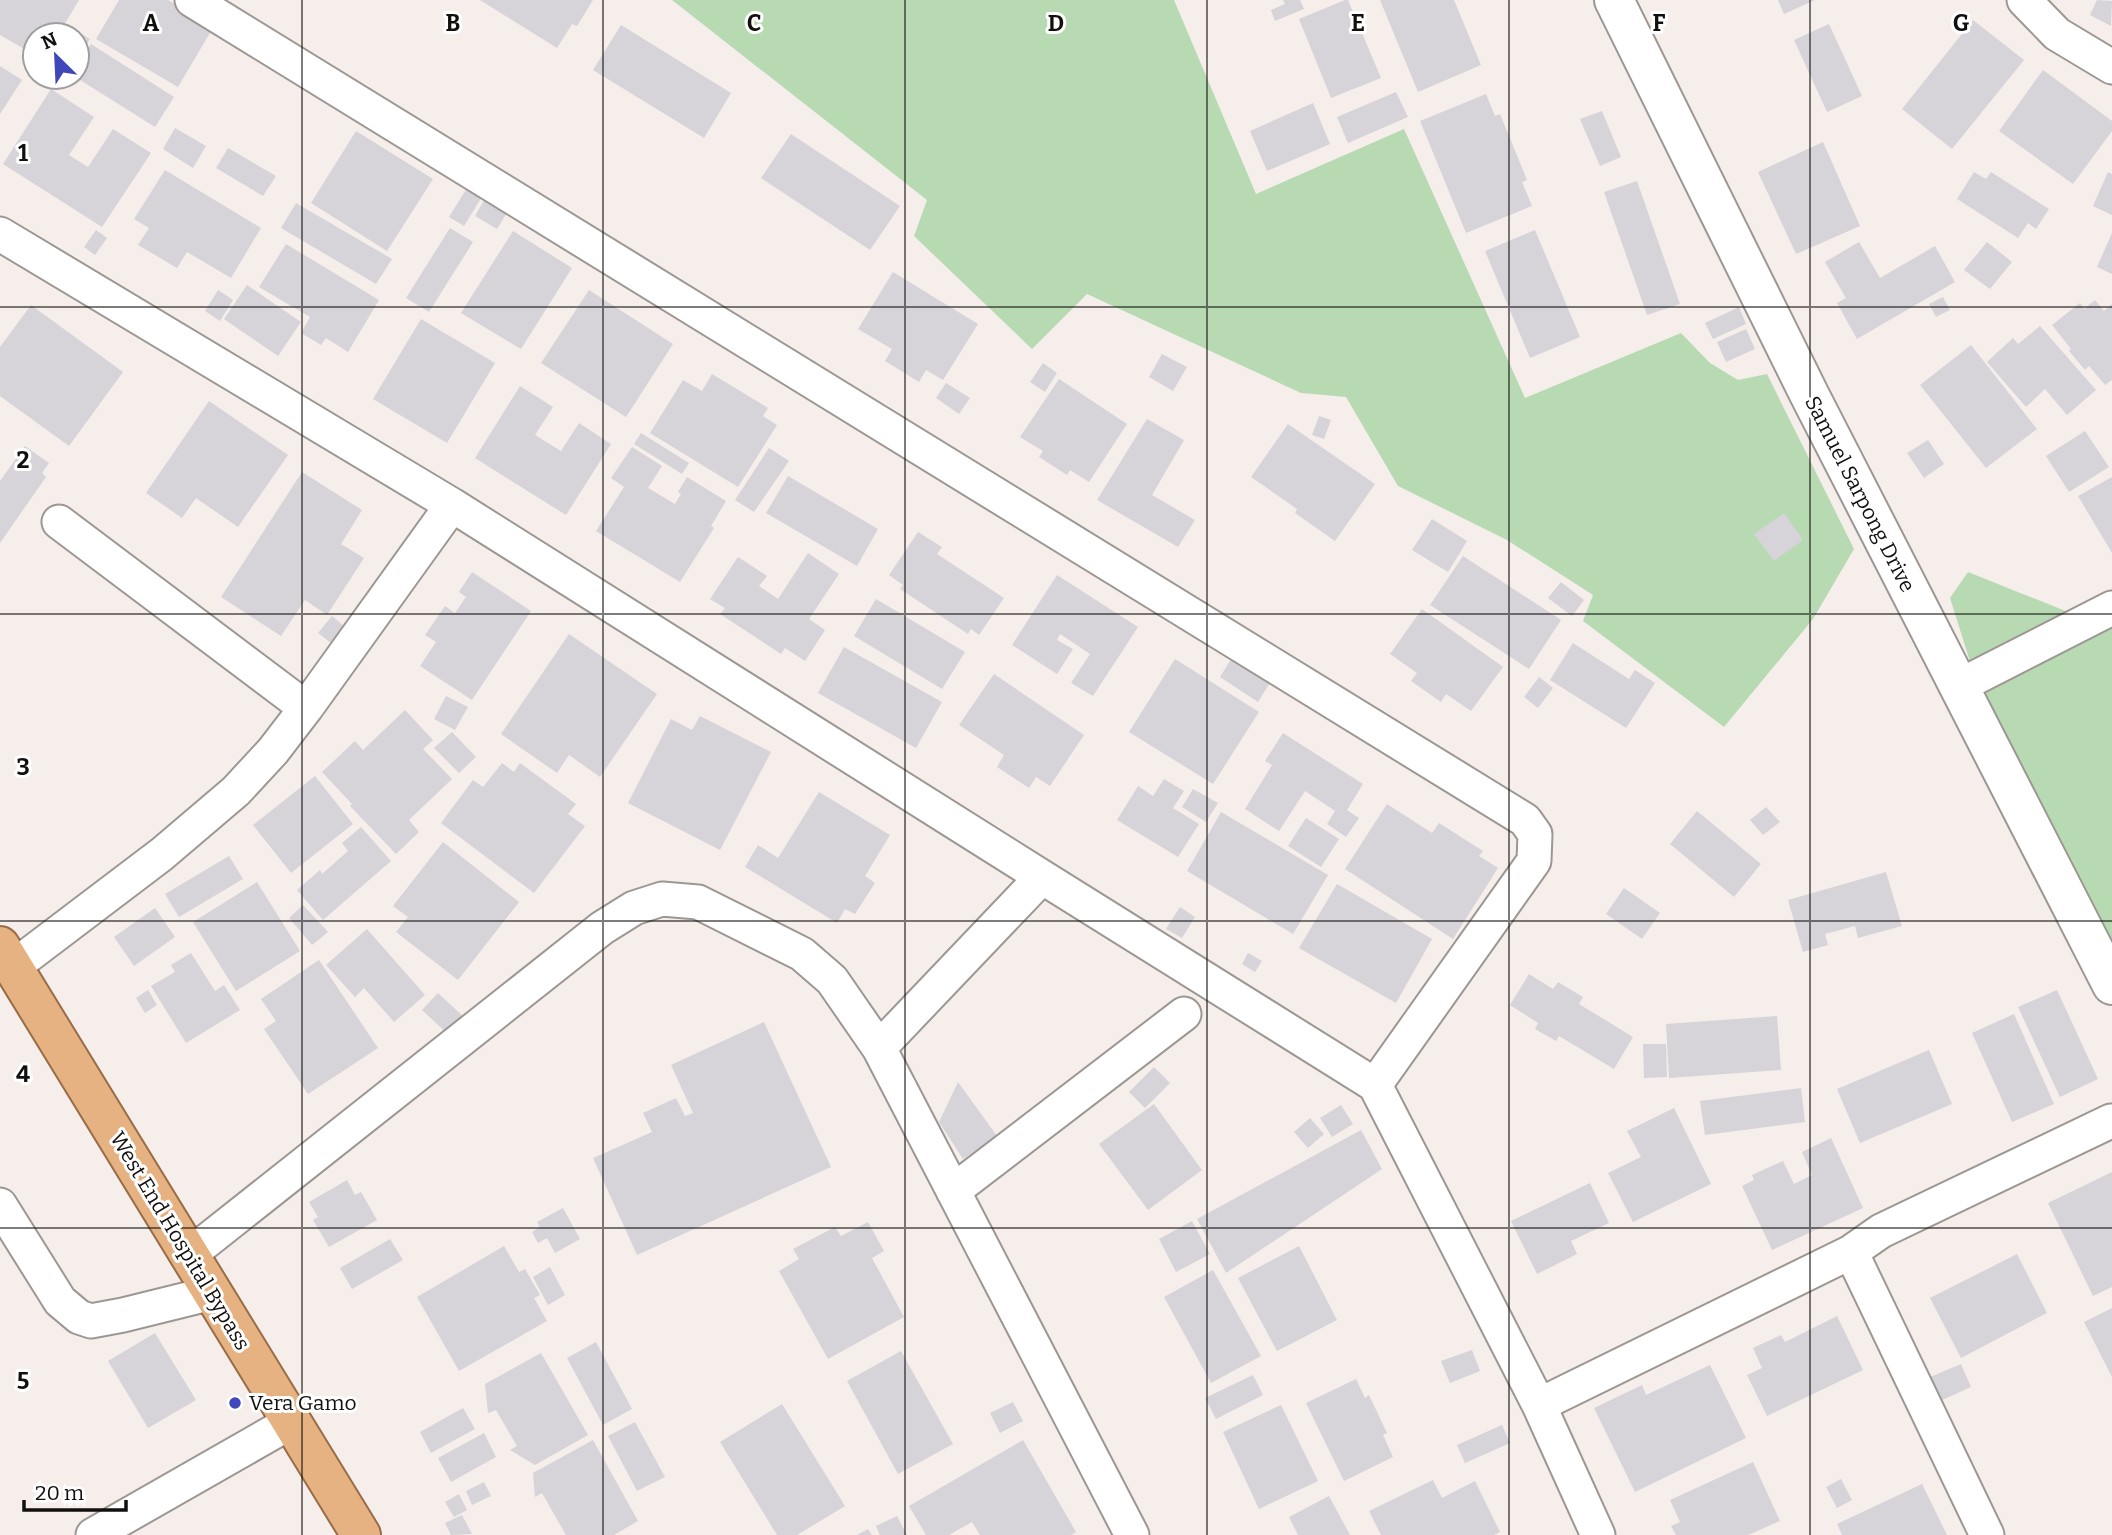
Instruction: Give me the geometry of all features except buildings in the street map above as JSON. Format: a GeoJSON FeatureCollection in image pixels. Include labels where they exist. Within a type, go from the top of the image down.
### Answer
{"type":"FeatureCollection","features":[{"type":"Feature","properties":{"kind":"highway","name":"West End Hospital Bypass"},"geometry":{"type":"LineString","coordinates":[[6,957],[361,1535]]}},
{"type":"Feature","properties":{"kind":"street"},"geometry":{"type":"LineString","coordinates":[[192,0],[1525,820],[1535,834],[1534,862],[1375,1084]]}},
{"type":"Feature","properties":{"kind":"street","name":"Samuel Sarpong Drive"},"geometry":{"type":"LineString","coordinates":[[1614,0],[1815,407],[2112,985]]}},
{"type":"Feature","properties":{"kind":"street"},"geometry":{"type":"LineString","coordinates":[[2024,0],[2057,34],[2112,67]]}},
{"type":"Feature","properties":{"kind":"street"},"geometry":{"type":"LineString","coordinates":[[0,234],[452,505],[1375,1084],[1539,1405],[1598,1535]]}},
{"type":"Feature","properties":{"kind":"street"},"geometry":{"type":"LineString","coordinates":[[6,957],[162,854],[236,791],[273,751],[306,708],[452,505]]}},
{"type":"Feature","properties":{"kind":"street"},"geometry":{"type":"LineString","coordinates":[[59,522],[306,708]]}},
{"type":"Feature","properties":{"kind":"street"},"geometry":{"type":"LineString","coordinates":[[1959,686],[2112,608]]}},
{"type":"Feature","properties":{"kind":"street"},"geometry":{"type":"LineString","coordinates":[[879,1048],[1042,877]]}},
{"type":"Feature","properties":{"kind":"street"},"geometry":{"type":"LineString","coordinates":[[189,1255],[602,928],[634,908],[662,899],[698,902],[802,954],[832,980],[879,1048],[1132,1535]]}},
{"type":"Feature","properties":{"kind":"street"},"geometry":{"type":"LineString","coordinates":[[953,1191],[1184,1014]]}},
{"type":"Feature","properties":{"kind":"street"},"geometry":{"type":"LineString","coordinates":[[1539,1405],[1851,1252],[1881,1231],[2111,1121]]}},
{"type":"Feature","properties":{"kind":"street"},"geometry":{"type":"LineString","coordinates":[[0,1205],[60,1301],[79,1317],[91,1321],[212,1293]]}},
{"type":"Feature","properties":{"kind":"street"},"geometry":{"type":"LineString","coordinates":[[1851,1252],[1987,1535]]}},
{"type":"Feature","properties":{"kind":"street"},"geometry":{"type":"LineString","coordinates":[[93,1535],[291,1422]]}},
{"type":"Feature","properties":{"kind":"green space"},"geometry":{"type":"Polygon","coordinates":[[[672,0],[1174,0],[1256,194],[1404,129],[1525,398],[1681,333],[1710,363],[1738,380],[1767,374],[1854,549],[1813,619],[1724,727],[1583,621],[1593,595],[1507,540],[1398,486],[1346,397],[1301,393],[1087,294],[1032,349],[914,236],[927,200],[672,0]]]}},
{"type":"Feature","properties":{"kind":"green space"},"geometry":{"type":"Polygon","coordinates":[[[1968,572],[2073,614],[2112,596],[2112,948],[1973,671],[1950,598],[1968,572]]]}},
{"type":"Feature","properties":{"kind":"place","name":"Vera Gamo"},"geometry":{"type":"Point","coordinates":[235,1403]}}]}
